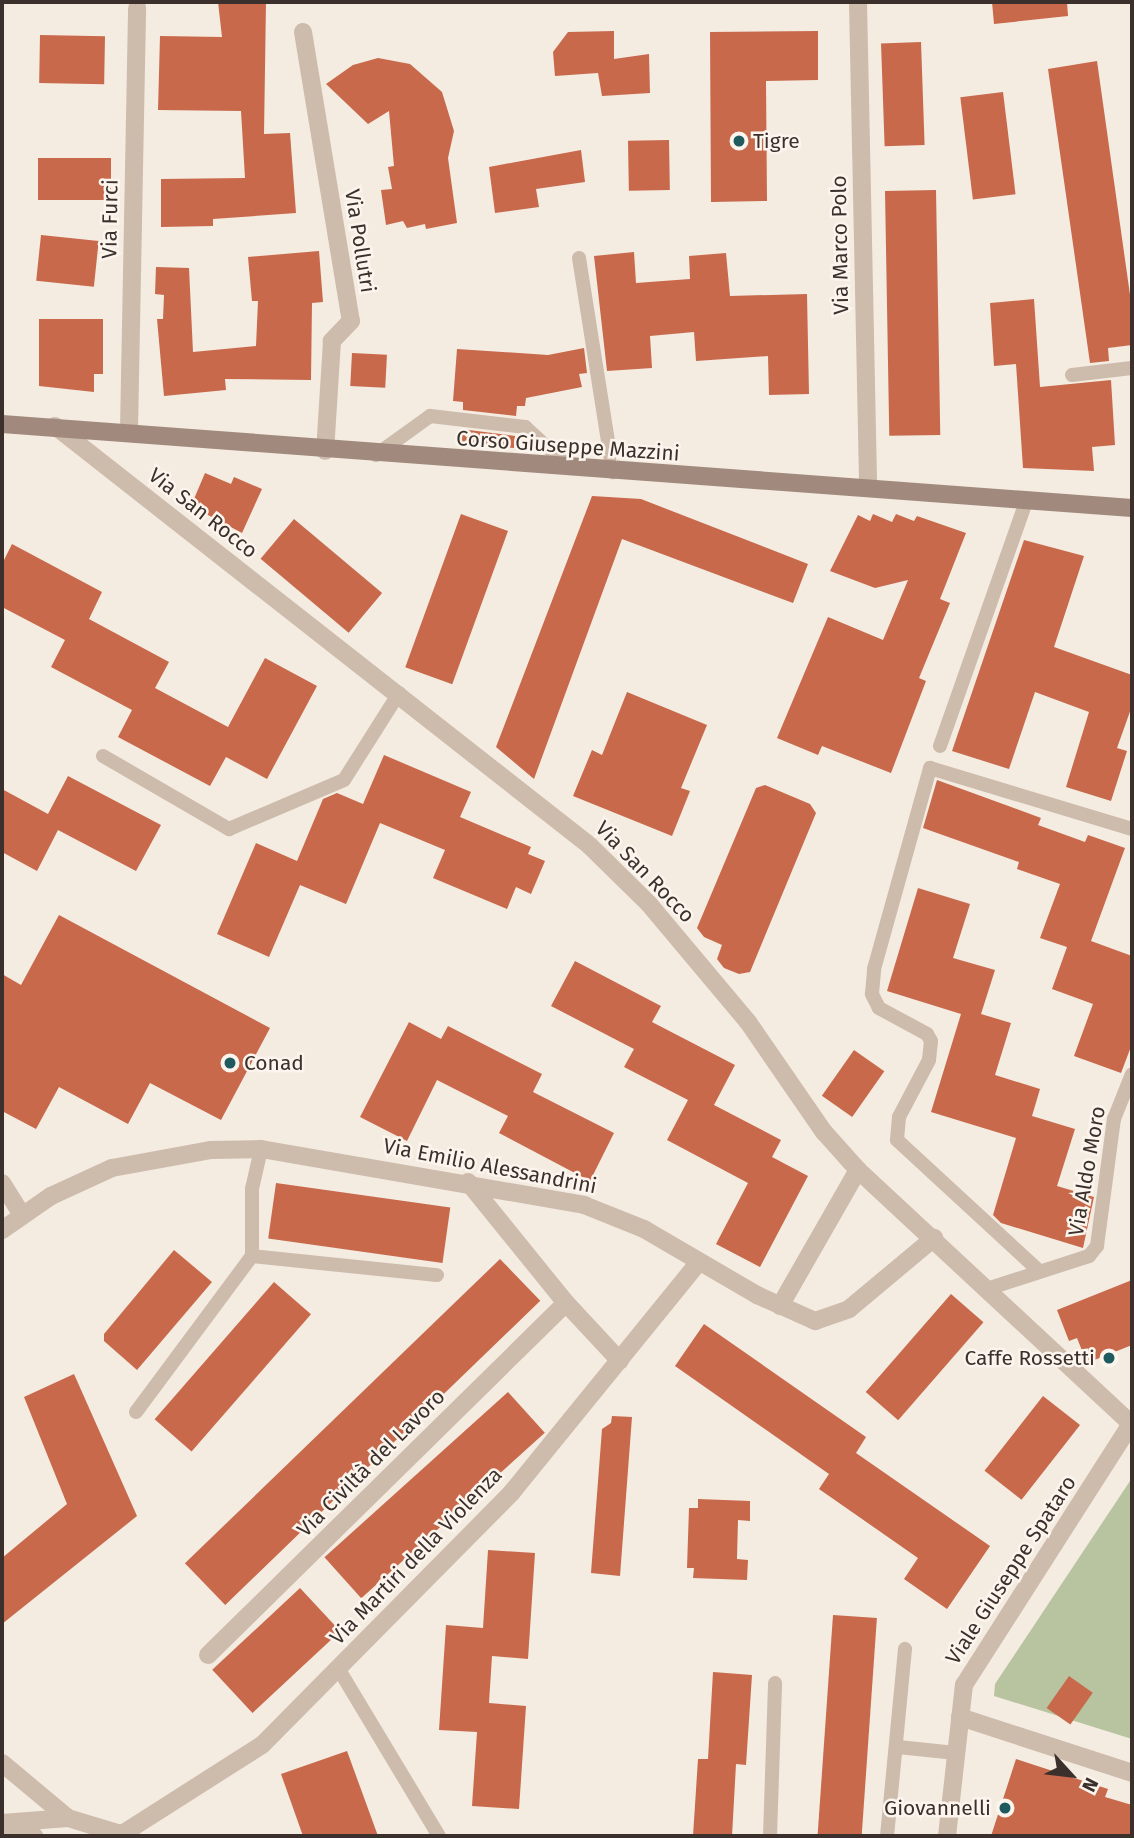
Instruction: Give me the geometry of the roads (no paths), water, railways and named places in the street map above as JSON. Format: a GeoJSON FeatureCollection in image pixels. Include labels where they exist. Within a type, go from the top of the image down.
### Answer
{"type":"FeatureCollection","features":[{"type":"Feature","properties":{"kind":"main road","name":"Corso Giuseppe Mazzini"},"geometry":{"type":"LineString","coordinates":[[2,424],[129,430],[376,455],[868,487],[1026,502],[1132,508]]}},
{"type":"Feature","properties":{"kind":"street","name":"Via Marco Polo"},"geometry":{"type":"LineString","coordinates":[[858,2],[868,487]]}},
{"type":"Feature","properties":{"kind":"street","name":"Via Furci"},"geometry":{"type":"LineString","coordinates":[[129,430],[137,8]]}},
{"type":"Feature","properties":{"kind":"street","name":"Via Pollutri"},"geometry":{"type":"LineString","coordinates":[[303,32],[351,321],[332,341],[325,451]]}},
{"type":"Feature","properties":{"kind":"street","name":"Via San Rocco"},"geometry":{"type":"LineString","coordinates":[[55,426],[539,802],[649,904],[748,1022],[824,1132],[858,1170],[990,1288],[1132,1423]]}},
{"type":"Feature","properties":{"kind":"street","name":"Via Emilio Alessandrini"},"geometry":{"type":"LineString","coordinates":[[2,1230],[21,1214],[79,1181],[113,1168],[211,1150],[261,1149],[468,1182],[584,1205],[643,1229],[780,1306],[815,1321],[831,1319],[934,1238]]}},
{"type":"Feature","properties":{"kind":"street"},"geometry":{"type":"LineString","coordinates":[[780,1306],[858,1170]]}},
{"type":"Feature","properties":{"kind":"street"},"geometry":{"type":"LineString","coordinates":[[468,1182],[566,1303],[621,1361]]}},
{"type":"Feature","properties":{"kind":"street"},"geometry":{"type":"LineString","coordinates":[[2,1183],[21,1214]]}},
{"type":"Feature","properties":{"kind":"street","name":"Via Martiri della Violenza"},"geometry":{"type":"LineString","coordinates":[[122,1836],[262,1745],[512,1492],[699,1262]]}},
{"type":"Feature","properties":{"kind":"street","name":"Via Civiltà del Lavoro"},"geometry":{"type":"LineString","coordinates":[[208,1655],[566,1303]]}},
{"type":"Feature","properties":{"kind":"street","name":"Viale Giuseppe Spataro"},"geometry":{"type":"LineString","coordinates":[[947,1836],[964,1685],[1132,1423]]}},
{"type":"Feature","properties":{"kind":"street"},"geometry":{"type":"LineString","coordinates":[[960,1717],[1132,1773]]}},
{"type":"Feature","properties":{"kind":"street"},"geometry":{"type":"LineString","coordinates":[[2,1763],[68,1818],[122,1836]]}},
{"type":"Feature","properties":{"kind":"street"},"geometry":{"type":"LineString","coordinates":[[2,1824],[68,1818]]}},
{"type":"Feature","properties":{"kind":"street"},"geometry":{"type":"LineString","coordinates":[[2,1824],[34,1836]]}},
{"type":"Feature","properties":{"kind":"lane"},"geometry":{"type":"LineString","coordinates":[[579,258],[613,472]]}},
{"type":"Feature","properties":{"kind":"lane"},"geometry":{"type":"LineString","coordinates":[[1072,374],[1132,368]]}},
{"type":"Feature","properties":{"kind":"lane"},"geometry":{"type":"LineString","coordinates":[[376,455],[430,416],[525,426],[571,469]]}},
{"type":"Feature","properties":{"kind":"lane"},"geometry":{"type":"LineString","coordinates":[[940,746],[1026,502]]}},
{"type":"Feature","properties":{"kind":"lane"},"geometry":{"type":"LineString","coordinates":[[103,755],[229,829],[344,780],[399,693]]}},
{"type":"Feature","properties":{"kind":"lane"},"geometry":{"type":"LineString","coordinates":[[1038,1270],[897,1140],[894,1131],[929,1060],[931,1041],[927,1034],[878,1008],[872,994],[874,969],[930,768],[1132,829]]}},
{"type":"Feature","properties":{"kind":"lane","name":"Via Aldo Moro"},"geometry":{"type":"LineString","coordinates":[[990,1288],[1038,1270],[1089,1256],[1097,1246],[1114,1119],[1132,1074]]}},
{"type":"Feature","properties":{"kind":"lane"},"geometry":{"type":"LineString","coordinates":[[136,1412],[252,1256],[252,1189],[261,1149]]}},
{"type":"Feature","properties":{"kind":"lane"},"geometry":{"type":"LineString","coordinates":[[252,1256],[437,1275]]}},
{"type":"Feature","properties":{"kind":"lane"},"geometry":{"type":"LineString","coordinates":[[887,1836],[898,1747],[905,1649]]}},
{"type":"Feature","properties":{"kind":"lane"},"geometry":{"type":"LineString","coordinates":[[338,1668],[439,1836]]}},
{"type":"Feature","properties":{"kind":"lane"},"geometry":{"type":"LineString","coordinates":[[770,1836],[775,1683]]}},
{"type":"Feature","properties":{"kind":"lane"},"geometry":{"type":"LineString","coordinates":[[898,1747],[956,1753]]}},
{"type":"Feature","properties":{"kind":"place","name":"Tigre"},"geometry":{"type":"Point","coordinates":[739,141]}},
{"type":"Feature","properties":{"kind":"place","name":"Conad"},"geometry":{"type":"Point","coordinates":[230,1063]}},
{"type":"Feature","properties":{"kind":"place","name":"Caffe Rossetti"},"geometry":{"type":"Point","coordinates":[1109,1358]}},
{"type":"Feature","properties":{"kind":"place","name":"Giovannelli"},"geometry":{"type":"Point","coordinates":[1005,1808]}}]}
